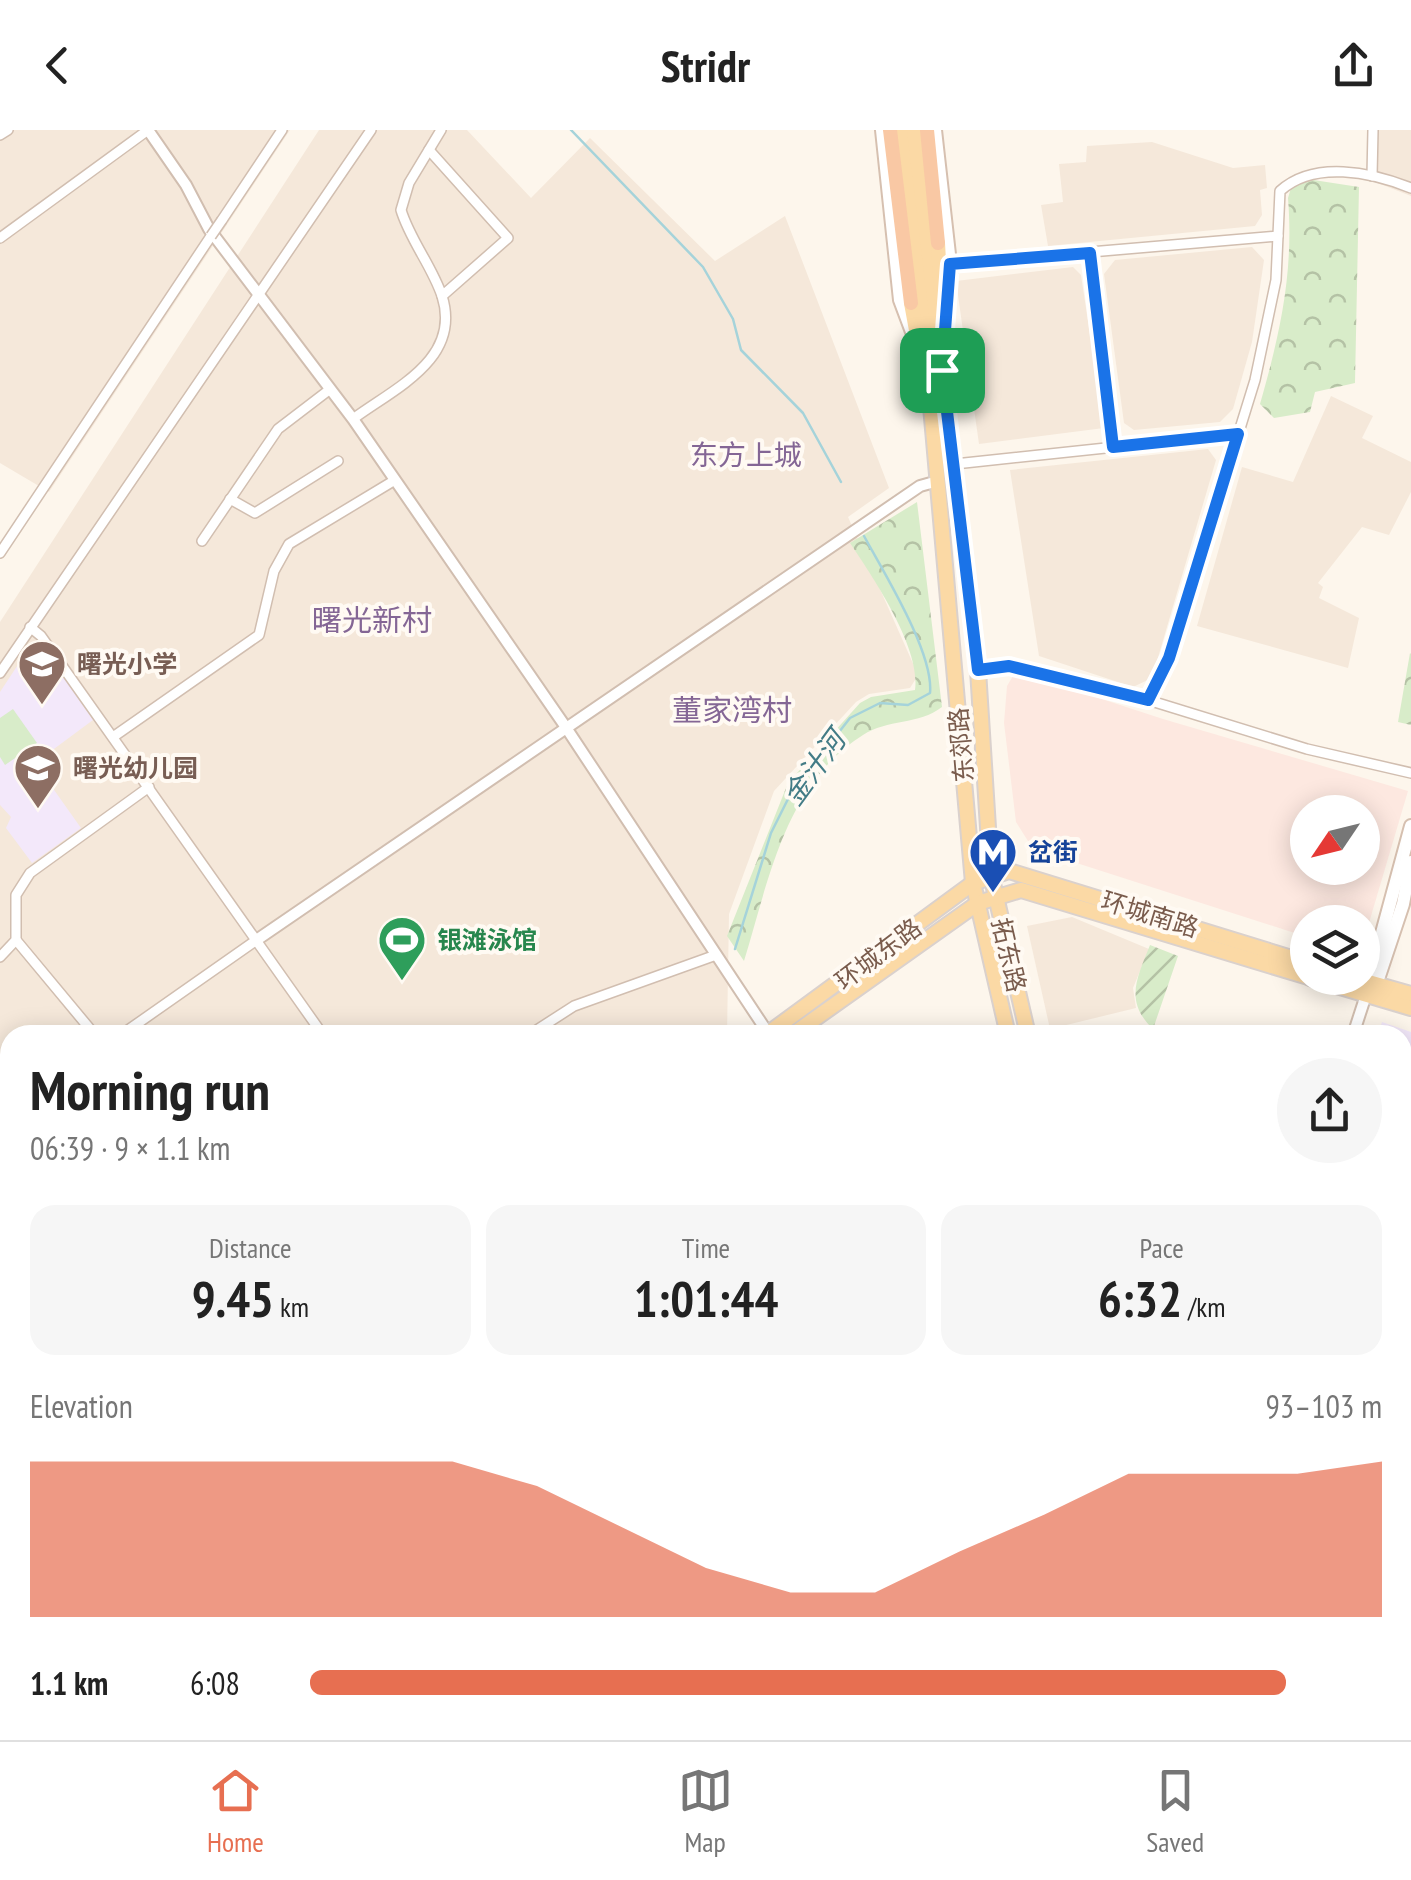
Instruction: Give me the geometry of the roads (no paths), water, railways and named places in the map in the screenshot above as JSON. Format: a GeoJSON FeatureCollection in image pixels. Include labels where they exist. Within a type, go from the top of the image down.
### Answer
{"type":"FeatureCollection","features":[{"type":"Feature","properties":{"kind":"highway"},"geometry":{"type":"LineString","coordinates":[[890,130],[911,304]]}},
{"type":"Feature","properties":{"kind":"highway"},"geometry":{"type":"LineString","coordinates":[[927,130],[938,243]]}},
{"type":"Feature","properties":{"kind":"main road"},"geometry":{"type":"LineString","coordinates":[[882,130],[902,312],[935,372]]}},
{"type":"Feature","properties":{"kind":"main road","name":"东郊路"},"geometry":{"type":"LineString","coordinates":[[901,130],[935,372],[955,464],[978,670],[991,875]]}},
{"type":"Feature","properties":{"kind":"main road","name":"东郊路"},"geometry":{"type":"LineString","coordinates":[[914,130],[935,372],[938,481],[973,884]]}},
{"type":"Feature","properties":{"kind":"main road"},"geometry":{"type":"LineString","coordinates":[[935,372],[950,264],[936,130]]}},
{"type":"Feature","properties":{"kind":"main road"},"geometry":{"type":"LineString","coordinates":[[935,372],[943,272],[938,243]]}},
{"type":"Feature","properties":{"kind":"main road"},"geometry":{"type":"LineString","coordinates":[[911,304],[935,372]]}},
{"type":"Feature","properties":{"kind":"main road"},"geometry":{"type":"LineString","coordinates":[[1380,942],[1411,826]]}},
{"type":"Feature","properties":{"kind":"main road"},"geometry":{"type":"LineString","coordinates":[[1380,952],[1411,862]]}},
{"type":"Feature","properties":{"kind":"main road","name":"环城南路"},"geometry":{"type":"LineString","coordinates":[[991,875],[1022,873],[1290,957]]}},
{"type":"Feature","properties":{"kind":"main road","name":"环城东路"},"geometry":{"type":"LineString","coordinates":[[779,1025],[973,884],[991,875]]}},
{"type":"Feature","properties":{"kind":"main road","name":"拓东路"},"geometry":{"type":"LineString","coordinates":[[991,875],[1026,1025]]}},
{"type":"Feature","properties":{"kind":"main road","name":"拓东路"},"geometry":{"type":"LineString","coordinates":[[973,884],[1006,1025]]}},
{"type":"Feature","properties":{"kind":"main road","name":"环城南路"},"geometry":{"type":"LineString","coordinates":[[995,896],[1034,892],[1290,971]]}},
{"type":"Feature","properties":{"kind":"main road","name":"环城东路"},"geometry":{"type":"LineString","coordinates":[[806,1025],[978,903],[995,896]]}},
{"type":"Feature","properties":{"kind":"main road","name":"环城南路"},"geometry":{"type":"LineString","coordinates":[[1380,989],[1411,994]]}},
{"type":"Feature","properties":{"kind":"main road","name":"环城南路"},"geometry":{"type":"LineString","coordinates":[[1380,993],[1411,1008]]}},
{"type":"Feature","properties":{"kind":"street"},"geometry":{"type":"LineString","coordinates":[[0,135],[8,130]]}},
{"type":"Feature","properties":{"kind":"street"},"geometry":{"type":"LineString","coordinates":[[0,238],[148,130],[186,184],[209,228],[353,419],[565,726],[761,1025]]}},
{"type":"Feature","properties":{"kind":"street"},"geometry":{"type":"LineString","coordinates":[[0,553],[282,130]]}},
{"type":"Feature","properties":{"kind":"street"},"geometry":{"type":"LineString","coordinates":[[0,673],[371,130]]}},
{"type":"Feature","properties":{"kind":"street"},"geometry":{"type":"LineString","coordinates":[[353,419],[434,359],[445,334],[442,296],[401,210],[410,183],[441,130]]}},
{"type":"Feature","properties":{"kind":"street"},"geometry":{"type":"LineString","coordinates":[[1372,176],[1373,130]]}},
{"type":"Feature","properties":{"kind":"street"},"geometry":{"type":"LineString","coordinates":[[429,150],[508,238],[505,245],[442,296]]}},
{"type":"Feature","properties":{"kind":"street"},"geometry":{"type":"LineString","coordinates":[[1148,700],[1169,658],[1271,312],[1280,191],[1298,176],[1349,173],[1411,188]]}},
{"type":"Feature","properties":{"kind":"street"},"geometry":{"type":"LineString","coordinates":[[950,264],[1278,236]]}},
{"type":"Feature","properties":{"kind":"street"},"geometry":{"type":"LineString","coordinates":[[1090,253],[1113,447]]}},
{"type":"Feature","properties":{"kind":"street"},"geometry":{"type":"LineString","coordinates":[[202,541],[278,429],[329,390]]}},
{"type":"Feature","properties":{"kind":"street"},"geometry":{"type":"LineString","coordinates":[[955,464],[1238,434]]}},
{"type":"Feature","properties":{"kind":"street"},"geometry":{"type":"LineString","coordinates":[[230,499],[255,513],[338,460]]}},
{"type":"Feature","properties":{"kind":"street"},"geometry":{"type":"LineString","coordinates":[[114,737],[259,635],[274,572],[289,544],[395,480]]}},
{"type":"Feature","properties":{"kind":"street"},"geometry":{"type":"LineString","coordinates":[[139,1025],[565,726],[920,486],[938,481]]}},
{"type":"Feature","properties":{"kind":"street"},"geometry":{"type":"LineString","coordinates":[[30,627],[42,636],[315,1025]]}},
{"type":"Feature","properties":{"kind":"street"},"geometry":{"type":"LineString","coordinates":[[978,670],[1009,666],[1148,700],[1307,749],[1411,773]]}},
{"type":"Feature","properties":{"kind":"street"},"geometry":{"type":"LineString","coordinates":[[87,1025],[16,940],[16,895],[30,873],[149,787]]}},
{"type":"Feature","properties":{"kind":"street"},"geometry":{"type":"LineString","coordinates":[[0,957],[16,940]]}},
{"type":"Feature","properties":{"kind":"street"},"geometry":{"type":"LineString","coordinates":[[545,1025],[574,1006],[716,955]]}},
{"type":"Feature","properties":{"kind":"street"},"geometry":{"type":"LineString","coordinates":[[1358,1025],[1366,995]]}},
{"type":"Feature","properties":{"kind":"waterway","name":"金汁河"},"geometry":{"type":"LineString","coordinates":[[571,130],[703,267],[733,319],[741,350],[803,413],[841,482]]}},
{"type":"Feature","properties":{"kind":"waterway","name":"金汁河"},"geometry":{"type":"LineString","coordinates":[[735,949],[771,833],[790,795],[850,718],[880,703],[908,705],[930,693],[929,676],[916,636],[864,536]]}},
{"type":"Feature","properties":{"kind":"place","name":"曙光小学"},"geometry":{"type":"Point","coordinates":[42,706]}},
{"type":"Feature","properties":{"kind":"place","name":"曙光幼儿园"},"geometry":{"type":"Point","coordinates":[38,810]}},
{"type":"Feature","properties":{"kind":"place","name":"岔街"},"geometry":{"type":"Point","coordinates":[993,894]}},
{"type":"Feature","properties":{"kind":"place","name":"银滩泳馆"},"geometry":{"type":"Point","coordinates":[402,982]}},
{"type":"Feature","properties":{"kind":"district","name":"东方上城"},"geometry":{"type":"Point","coordinates":[746,455]}},
{"type":"Feature","properties":{"kind":"district","name":"曙光新村"},"geometry":{"type":"Point","coordinates":[372,621]}},
{"type":"Feature","properties":{"kind":"district","name":"董家湾村"},"geometry":{"type":"Point","coordinates":[732,711]}}]}
